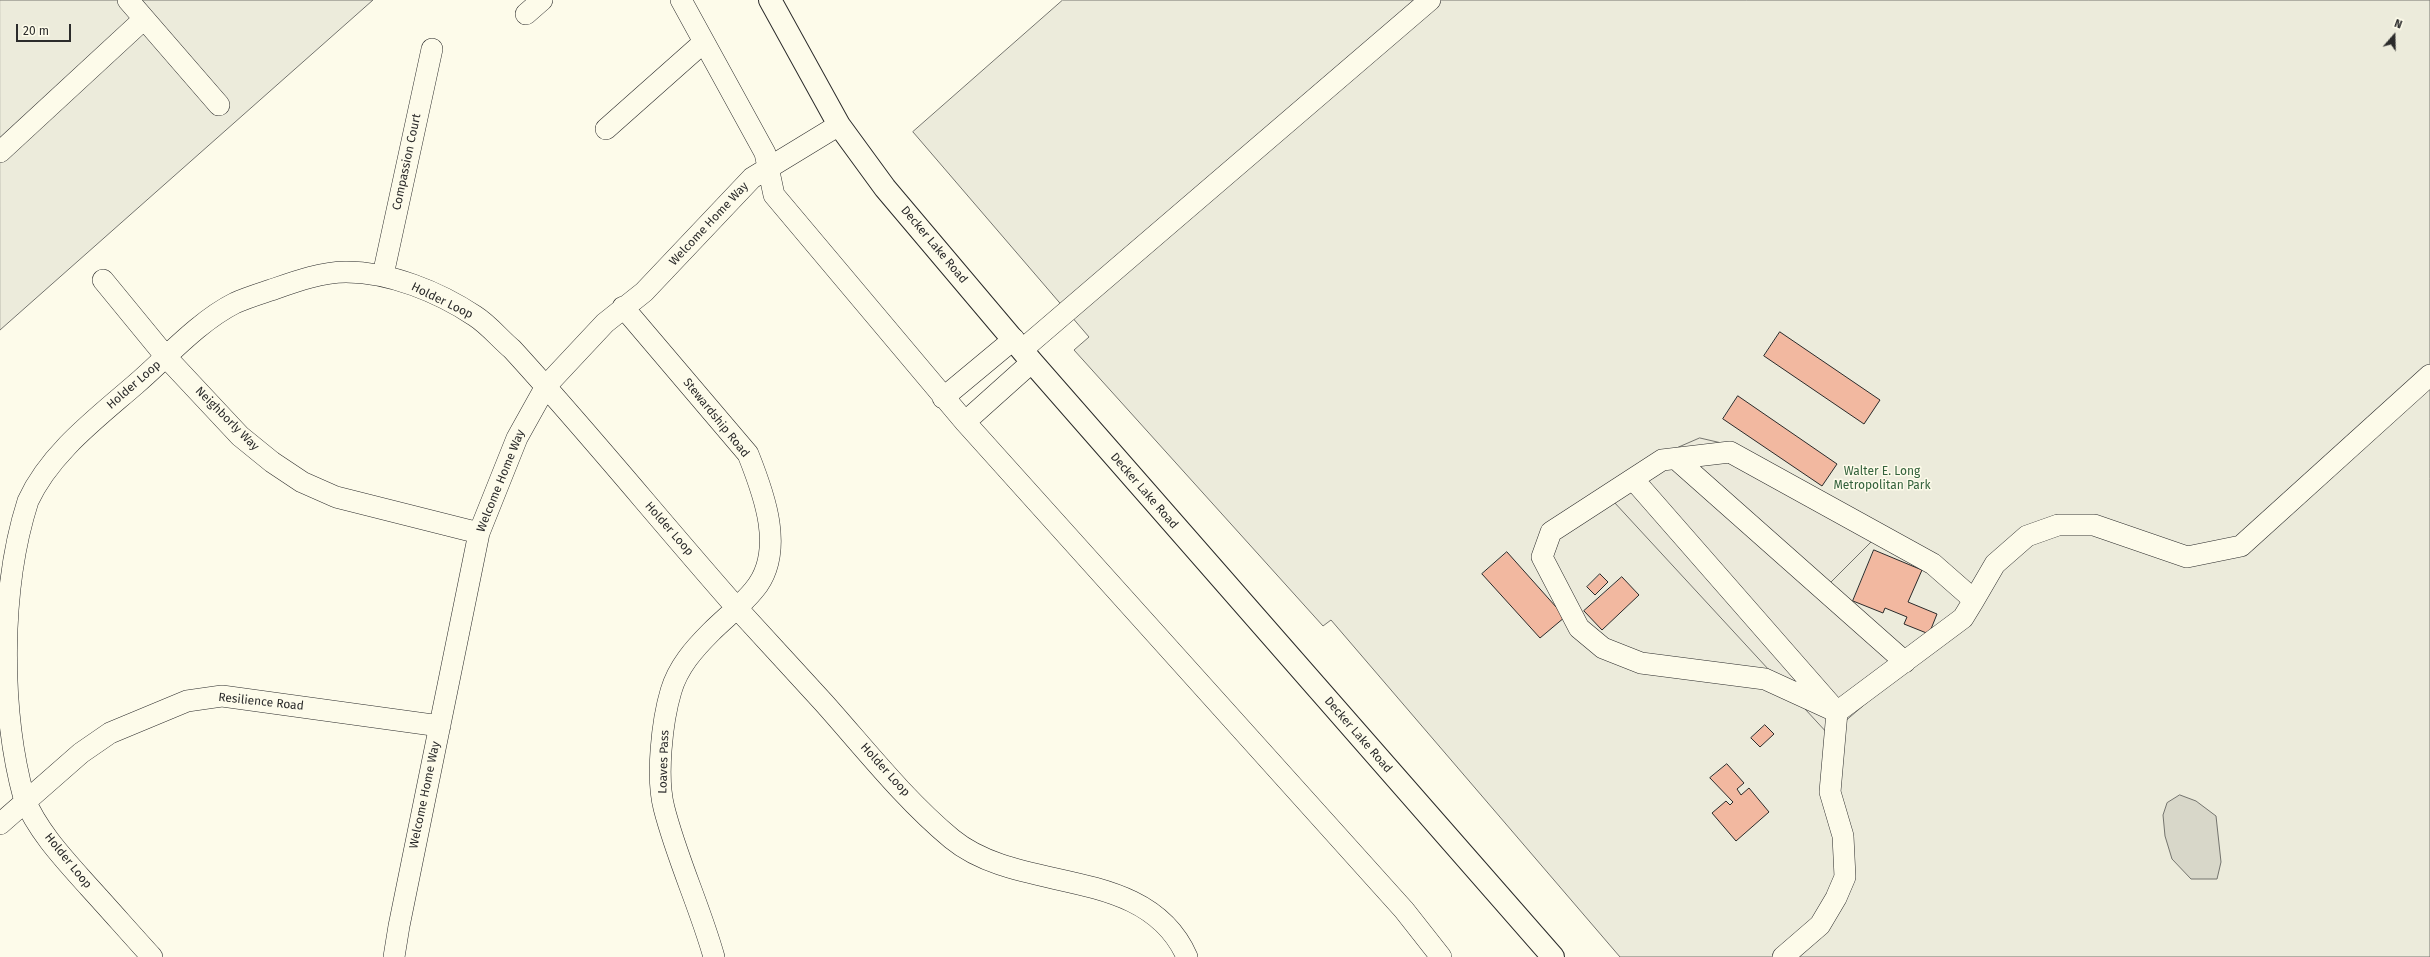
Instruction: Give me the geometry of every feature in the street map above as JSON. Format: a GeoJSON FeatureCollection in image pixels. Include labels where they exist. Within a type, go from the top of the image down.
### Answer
{"type":"FeatureCollection","features":[{"type":"Feature","properties":{"kind":"main road","name":"Decker Lake Road"},"geometry":{"type":"LineString","coordinates":[[770,0],[839,125],[885,188],[1023,350],[1553,957]]}},
{"type":"Feature","properties":{"kind":"street"},"geometry":{"type":"LineString","coordinates":[[128,0],[219,105]]}},
{"type":"Feature","properties":{"kind":"street"},"geometry":{"type":"LineString","coordinates":[[526,14],[542,0]]}},
{"type":"Feature","properties":{"kind":"street"},"geometry":{"type":"LineString","coordinates":[[681,0],[765,153],[774,195],[964,422],[1399,904],[1441,957]]}},
{"type":"Feature","properties":{"kind":"street"},"geometry":{"type":"LineString","coordinates":[[944,398],[1023,350],[1430,0]]}},
{"type":"Feature","properties":{"kind":"street"},"geometry":{"type":"LineString","coordinates":[[0,152],[144,19]]}},
{"type":"Feature","properties":{"kind":"street"},"geometry":{"type":"LineString","coordinates":[[606,129],[704,42]]}},
{"type":"Feature","properties":{"kind":"street","name":"Compassion Court"},"geometry":{"type":"LineString","coordinates":[[382,275],[432,49]]}},
{"type":"Feature","properties":{"kind":"street","name":"Welcome Home Way"},"geometry":{"type":"LineString","coordinates":[[394,957],[479,534],[517,438],[546,386],[605,323],[623,307],[644,292],[752,178],[768,170],[839,125]]}},
{"type":"Feature","properties":{"kind":"street","name":"Holder Loop"},"geometry":{"type":"LineString","coordinates":[[152,957],[53,847],[25,802],[15,771],[1,709],[0,638],[3,586],[14,538],[29,500],[47,470],[72,441],[202,326],[234,304],[307,278],[344,272],[382,275],[432,293],[476,316],[512,350],[546,386],[736,607],[918,806],[954,840],[981,856],[1002,864],[1119,896],[1144,907],[1165,926],[1187,957]]}},
{"type":"Feature","properties":{"kind":"street","name":"Neighborly Way"},"geometry":{"type":"LineString","coordinates":[[103,280],[167,358],[240,436],[272,462],[302,482],[336,497],[479,534]]}},
{"type":"Feature","properties":{"kind":"street","name":"Stewardship Road"},"geometry":{"type":"LineString","coordinates":[[623,307],[748,454],[760,482],[769,522],[770,545],[766,569],[755,589],[736,607]]}},
{"type":"Feature","properties":{"kind":"street"},"geometry":{"type":"LineString","coordinates":[[964,422],[1023,350]]}},
{"type":"Feature","properties":{"kind":"street"},"geometry":{"type":"LineString","coordinates":[[1837,712],[1963,618],[1995,564],[2027,536],[2058,525],[2094,525],[2187,557],[2241,546],[2430,375]]}},
{"type":"Feature","properties":{"kind":"street"},"geometry":{"type":"LineString","coordinates":[[1837,712],[1765,679],[1641,663],[1603,648],[1579,628],[1542,557],[1551,532],[1662,460],[1730,452],[1933,564],[1974,600]]}},
{"type":"Feature","properties":{"kind":"street"},"geometry":{"type":"LineString","coordinates":[[1676,459],[1905,662]]}},
{"type":"Feature","properties":{"kind":"street"},"geometry":{"type":"LineString","coordinates":[[1633,479],[1837,712],[1830,792],[1843,836],[1845,877],[1836,898],[1820,925],[1783,957]]}},
{"type":"Feature","properties":{"kind":"street","name":"Loaves Pass"},"geometry":{"type":"LineString","coordinates":[[714,957],[664,807],[662,761],[671,690],[683,664],[698,644],[736,607]]}},
{"type":"Feature","properties":{"kind":"street","name":"Resilience Road"},"geometry":{"type":"LineString","coordinates":[[0,824],[81,753],[110,733],[187,701],[222,696],[440,726]]}},
{"type":"Feature","properties":{"kind":"green space"},"geometry":{"type":"Polygon","coordinates":[[[0,0],[373,0],[0,330],[0,0]]]}},
{"type":"Feature","properties":{"kind":"green space","name":"Walter E. Long Metropolitan Park"},"geometry":{"type":"Polygon","coordinates":[[[1063,0],[2430,0],[2430,957],[1620,957],[1331,620],[1323,626],[1074,350],[1089,337],[913,132],[1063,0]]]}},
{"type":"Feature","properties":{"kind":"shaded area"},"geometry":{"type":"Polygon","coordinates":[[[1700,438],[1743,448],[1885,528],[1827,586],[1913,663],[1829,735],[1602,489],[1665,453],[1700,438]]]}},
{"type":"Feature","properties":{"kind":"shaded area"},"geometry":{"type":"Polygon","coordinates":[[[2180,795],[2196,801],[2216,816],[2221,862],[2217,879],[2191,879],[2172,859],[2165,836],[2163,815],[2167,803],[2180,795]]]}},
{"type":"Feature","properties":{"kind":"building"},"geometry":{"type":"Polygon","coordinates":[[[1780,332],[1880,400],[1864,424],[1764,356],[1780,332]]]}},
{"type":"Feature","properties":{"kind":"building"},"geometry":{"type":"Polygon","coordinates":[[[1738,396],[1837,464],[1822,486],[1723,419],[1738,396]]]}},
{"type":"Feature","properties":{"kind":"building"},"geometry":{"type":"Polygon","coordinates":[[[1874,550],[1922,570],[1908,602],[1937,614],[1929,634],[1904,624],[1907,617],[1885,608],[1883,613],[1853,601],[1874,550]]]}},
{"type":"Feature","properties":{"kind":"building"},"geometry":{"type":"Polygon","coordinates":[[[1507,552],[1565,617],[1540,638],[1482,574],[1507,552]]]}},
{"type":"Feature","properties":{"kind":"building"},"geometry":{"type":"Polygon","coordinates":[[[1600,574],[1608,582],[1595,595],[1587,587],[1600,574]]]}},
{"type":"Feature","properties":{"kind":"building"},"geometry":{"type":"Polygon","coordinates":[[[1622,577],[1639,595],[1602,630],[1584,611],[1622,577]]]}},
{"type":"Feature","properties":{"kind":"building"},"geometry":{"type":"Polygon","coordinates":[[[1765,725],[1774,734],[1760,747],[1751,738],[1765,725]]]}},
{"type":"Feature","properties":{"kind":"building"},"geometry":{"type":"Polygon","coordinates":[[[1727,764],[1744,783],[1737,789],[1741,795],[1749,788],[1769,812],[1736,841],[1712,813],[1726,801],[1730,805],[1733,802],[1710,778],[1727,764]]]}}]}
